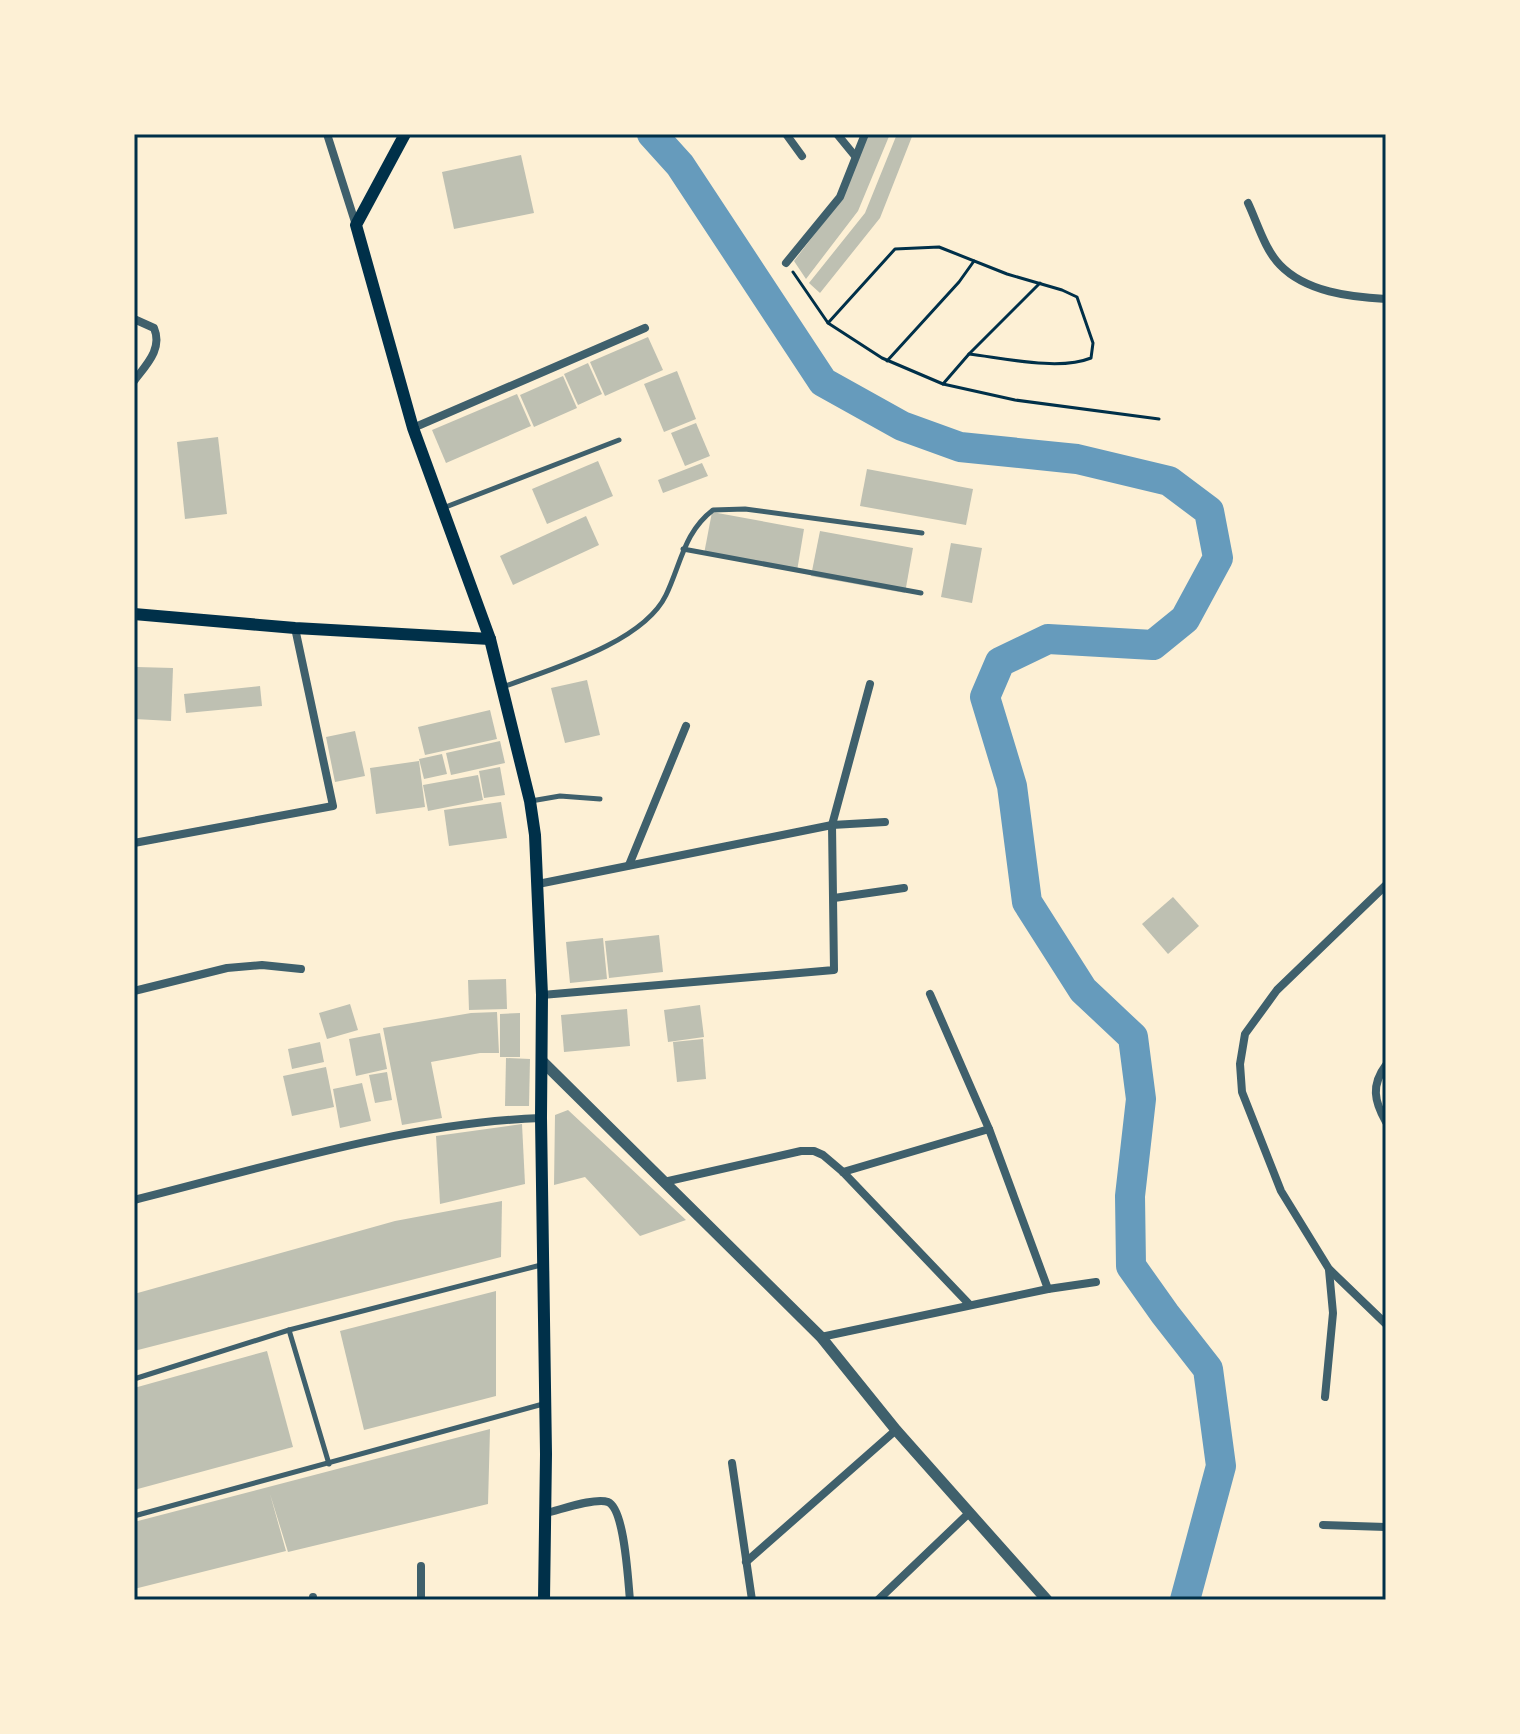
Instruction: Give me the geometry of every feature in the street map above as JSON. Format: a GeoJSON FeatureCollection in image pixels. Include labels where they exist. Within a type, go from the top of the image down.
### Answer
{"type":"FeatureCollection","features":[{"type":"Feature","properties":{"kind":"main road"},"geometry":{"type":"LineString","coordinates":[[405,134],[356,225],[413,428],[490,639],[530,801],[538,884],[543,1062],[544,1600]]}},
{"type":"Feature","properties":{"kind":"main road"},"geometry":{"type":"LineString","coordinates":[[134,614],[295,628],[490,639]]}},
{"type":"Feature","properties":{"kind":"street"},"geometry":{"type":"LineString","coordinates":[[327,134],[356,225]]}},
{"type":"Feature","properties":{"kind":"street"},"geometry":{"type":"LineString","coordinates":[[837,134],[855,156]]}},
{"type":"Feature","properties":{"kind":"street"},"geometry":{"type":"LineString","coordinates":[[786,263],[840,197],[865,134]]}},
{"type":"Feature","properties":{"kind":"street"},"geometry":{"type":"LineString","coordinates":[[791,135],[802,156]]}},
{"type":"Feature","properties":{"kind":"street"},"geometry":{"type":"LineString","coordinates":[[1248,203],[1278,264],[1304,283],[1357,297],[1386,299]]}},
{"type":"Feature","properties":{"kind":"street"},"geometry":{"type":"LineString","coordinates":[[134,319],[154,328],[158,335],[157,347],[134,381]]}},
{"type":"Feature","properties":{"kind":"street"},"geometry":{"type":"LineString","coordinates":[[413,428],[645,328]]}},
{"type":"Feature","properties":{"kind":"street"},"geometry":{"type":"LineString","coordinates":[[134,843],[333,806],[295,628]]}},
{"type":"Feature","properties":{"kind":"street"},"geometry":{"type":"LineString","coordinates":[[542,995],[834,970],[832,825],[870,684]]}},
{"type":"Feature","properties":{"kind":"street"},"geometry":{"type":"LineString","coordinates":[[629,865],[686,726]]}},
{"type":"Feature","properties":{"kind":"street"},"geometry":{"type":"LineString","coordinates":[[538,884],[832,825],[885,822]]}},
{"type":"Feature","properties":{"kind":"street"},"geometry":{"type":"LineString","coordinates":[[1386,885],[1277,990],[1245,1034],[1240,1064],[1242,1092],[1281,1191],[1329,1269],[1386,1324]]}},
{"type":"Feature","properties":{"kind":"street"},"geometry":{"type":"LineString","coordinates":[[834,898],[904,888]]}},
{"type":"Feature","properties":{"kind":"street"},"geometry":{"type":"LineString","coordinates":[[134,991],[227,968],[262,965],[301,969]]}},
{"type":"Feature","properties":{"kind":"street"},"geometry":{"type":"LineString","coordinates":[[930,994],[989,1129],[1048,1289]]}},
{"type":"Feature","properties":{"kind":"street"},"geometry":{"type":"LineString","coordinates":[[543,1062],[821,1337],[968,1514],[1047,1600]]}},
{"type":"Feature","properties":{"kind":"street"},"geometry":{"type":"LineString","coordinates":[[1386,1065],[1377,1077],[1375,1094],[1386,1122]]}},
{"type":"Feature","properties":{"kind":"street"},"geometry":{"type":"LineString","coordinates":[[134,1200],[402,1135],[499,1120],[541,1118]]}},
{"type":"Feature","properties":{"kind":"street"},"geometry":{"type":"LineString","coordinates":[[843,1172],[989,1129]]}},
{"type":"Feature","properties":{"kind":"street"},"geometry":{"type":"LineString","coordinates":[[664,1182],[801,1151],[823,1155],[969,1304]]}},
{"type":"Feature","properties":{"kind":"street"},"geometry":{"type":"LineString","coordinates":[[1325,1397],[1333,1313],[1329,1269]]}},
{"type":"Feature","properties":{"kind":"street"},"geometry":{"type":"LineString","coordinates":[[821,1337],[969,1304],[1096,1282]]}},
{"type":"Feature","properties":{"kind":"street"},"geometry":{"type":"LineString","coordinates":[[746,1562],[896,1430]]}},
{"type":"Feature","properties":{"kind":"street"},"geometry":{"type":"LineString","coordinates":[[732,1463],[752,1600]]}},
{"type":"Feature","properties":{"kind":"street"},"geometry":{"type":"LineString","coordinates":[[546,1513],[597,1501],[614,1506],[621,1525],[630,1600]]}},
{"type":"Feature","properties":{"kind":"street"},"geometry":{"type":"LineString","coordinates":[[878,1600],[968,1514]]}},
{"type":"Feature","properties":{"kind":"street"},"geometry":{"type":"LineString","coordinates":[[1323,1525],[1386,1527]]}},
{"type":"Feature","properties":{"kind":"street"},"geometry":{"type":"LineString","coordinates":[[421,1566],[421,1600]]}},
{"type":"Feature","properties":{"kind":"lane"},"geometry":{"type":"LineString","coordinates":[[442,508],[619,440]]}},
{"type":"Feature","properties":{"kind":"lane"},"geometry":{"type":"LineString","coordinates":[[502,688],[603,647],[654,614],[666,595],[683,549],[697,524],[713,510],[719,508],[922,533]]}},
{"type":"Feature","properties":{"kind":"lane"},"geometry":{"type":"LineString","coordinates":[[683,549],[921,593]]}},
{"type":"Feature","properties":{"kind":"lane"},"geometry":{"type":"LineString","coordinates":[[530,801],[560,796],[600,799]]}},
{"type":"Feature","properties":{"kind":"lane"},"geometry":{"type":"LineString","coordinates":[[134,1379],[289,1330],[543,1264]]}},
{"type":"Feature","properties":{"kind":"lane"},"geometry":{"type":"LineString","coordinates":[[289,1330],[329,1464]]}},
{"type":"Feature","properties":{"kind":"lane"},"geometry":{"type":"LineString","coordinates":[[134,1516],[543,1404]]}},
{"type":"Feature","properties":{"kind":"path"},"geometry":{"type":"LineString","coordinates":[[828,323],[895,249],[939,247],[1077,297],[1093,343],[1091,358],[1078,363],[969,354]]}},
{"type":"Feature","properties":{"kind":"path"},"geometry":{"type":"LineString","coordinates":[[887,361],[959,282],[974,261]]}},
{"type":"Feature","properties":{"kind":"path"},"geometry":{"type":"LineString","coordinates":[[786,263],[828,323],[887,361],[943,384],[1015,400],[1159,419]]}},
{"type":"Feature","properties":{"kind":"path"},"geometry":{"type":"LineString","coordinates":[[943,384],[1040,283]]}},
{"type":"Feature","properties":{"kind":"building"},"geometry":{"type":"Polygon","coordinates":[[[867,134],[890,134],[858,211],[806,279],[794,261],[841,200],[867,134]]]}},
{"type":"Feature","properties":{"kind":"building"},"geometry":{"type":"Polygon","coordinates":[[[897,134],[913,134],[880,218],[820,293],[809,283],[865,213],[897,134]]]}},
{"type":"Feature","properties":{"kind":"building"},"geometry":{"type":"Polygon","coordinates":[[[521,155],[534,213],[454,229],[442,172],[521,155]]]}},
{"type":"Feature","properties":{"kind":"building"},"geometry":{"type":"Polygon","coordinates":[[[648,337],[663,370],[605,396],[590,362],[648,337]]]}},
{"type":"Feature","properties":{"kind":"building"},"geometry":{"type":"Polygon","coordinates":[[[588,363],[602,394],[578,405],[564,374],[588,363]]]}},
{"type":"Feature","properties":{"kind":"building"},"geometry":{"type":"Polygon","coordinates":[[[677,371],[696,419],[664,432],[644,384],[677,371]]]}},
{"type":"Feature","properties":{"kind":"building"},"geometry":{"type":"Polygon","coordinates":[[[563,376],[577,408],[534,427],[520,395],[563,376]]]}},
{"type":"Feature","properties":{"kind":"building"},"geometry":{"type":"Polygon","coordinates":[[[517,394],[531,426],[446,463],[432,430],[517,394]]]}},
{"type":"Feature","properties":{"kind":"building"},"geometry":{"type":"Polygon","coordinates":[[[696,423],[710,456],[685,466],[671,433],[696,423]]]}},
{"type":"Feature","properties":{"kind":"building"},"geometry":{"type":"Polygon","coordinates":[[[218,437],[227,514],[185,519],[177,442],[218,437]]]}},
{"type":"Feature","properties":{"kind":"building"},"geometry":{"type":"Polygon","coordinates":[[[598,461],[613,496],[547,524],[532,489],[598,461]]]}},
{"type":"Feature","properties":{"kind":"building"},"geometry":{"type":"Polygon","coordinates":[[[702,463],[708,476],[663,493],[658,480],[702,463]]]}},
{"type":"Feature","properties":{"kind":"building"},"geometry":{"type":"Polygon","coordinates":[[[867,469],[973,489],[966,525],[860,506],[867,469]]]}},
{"type":"Feature","properties":{"kind":"building"},"geometry":{"type":"Polygon","coordinates":[[[712,512],[804,529],[797,571],[704,554],[712,512]]]}},
{"type":"Feature","properties":{"kind":"building"},"geometry":{"type":"Polygon","coordinates":[[[586,516],[599,545],[513,585],[500,556],[586,516]]]}},
{"type":"Feature","properties":{"kind":"building"},"geometry":{"type":"Polygon","coordinates":[[[820,531],[913,548],[905,593],[811,576],[820,531]]]}},
{"type":"Feature","properties":{"kind":"building"},"geometry":{"type":"Polygon","coordinates":[[[951,543],[982,548],[972,603],[941,597],[951,543]]]}},
{"type":"Feature","properties":{"kind":"building"},"geometry":{"type":"Polygon","coordinates":[[[137,667],[173,668],[171,721],[135,719],[137,667]]]}},
{"type":"Feature","properties":{"kind":"building"},"geometry":{"type":"Polygon","coordinates":[[[587,680],[600,735],[565,743],[551,688],[587,680]]]}},
{"type":"Feature","properties":{"kind":"building"},"geometry":{"type":"Polygon","coordinates":[[[260,686],[262,706],[186,713],[184,694],[260,686]]]}},
{"type":"Feature","properties":{"kind":"building"},"geometry":{"type":"Polygon","coordinates":[[[490,710],[497,739],[425,755],[418,727],[490,710]]]}},
{"type":"Feature","properties":{"kind":"building"},"geometry":{"type":"Polygon","coordinates":[[[355,731],[365,776],[335,782],[326,737],[355,731]]]}},
{"type":"Feature","properties":{"kind":"building"},"geometry":{"type":"Polygon","coordinates":[[[500,741],[505,763],[451,775],[446,753],[500,741]]]}},
{"type":"Feature","properties":{"kind":"building"},"geometry":{"type":"Polygon","coordinates":[[[442,754],[447,774],[424,779],[419,759],[442,754]]]}},
{"type":"Feature","properties":{"kind":"building"},"geometry":{"type":"Polygon","coordinates":[[[419,761],[425,807],[376,814],[370,768],[419,761]]]}},
{"type":"Feature","properties":{"kind":"building"},"geometry":{"type":"Polygon","coordinates":[[[500,767],[505,795],[484,798],[479,771],[500,767]]]}},
{"type":"Feature","properties":{"kind":"building"},"geometry":{"type":"Polygon","coordinates":[[[478,775],[483,800],[428,811],[423,785],[478,775]]]}},
{"type":"Feature","properties":{"kind":"building"},"geometry":{"type":"Polygon","coordinates":[[[501,802],[507,838],[449,846],[444,810],[501,802]]]}},
{"type":"Feature","properties":{"kind":"building"},"geometry":{"type":"Polygon","coordinates":[[[1173,897],[1199,926],[1168,954],[1142,924],[1173,897]]]}},
{"type":"Feature","properties":{"kind":"building"},"geometry":{"type":"Polygon","coordinates":[[[659,935],[663,972],[609,978],[605,941],[659,935]]]}},
{"type":"Feature","properties":{"kind":"building"},"geometry":{"type":"Polygon","coordinates":[[[603,938],[607,979],[570,983],[566,942],[603,938]]]}},
{"type":"Feature","properties":{"kind":"building"},"geometry":{"type":"Polygon","coordinates":[[[506,979],[507,1009],[469,1010],[468,980],[506,979]]]}},
{"type":"Feature","properties":{"kind":"building"},"geometry":{"type":"Polygon","coordinates":[[[350,1004],[358,1030],[327,1039],[319,1013],[350,1004]]]}},
{"type":"Feature","properties":{"kind":"building"},"geometry":{"type":"Polygon","coordinates":[[[700,1005],[704,1037],[668,1042],[664,1010],[700,1005]]]}},
{"type":"Feature","properties":{"kind":"building"},"geometry":{"type":"Polygon","coordinates":[[[627,1009],[630,1046],[564,1052],[561,1015],[627,1009]]]}},
{"type":"Feature","properties":{"kind":"building"},"geometry":{"type":"Polygon","coordinates":[[[497,1012],[499,1053],[480,1053],[431,1062],[442,1118],[402,1125],[383,1028],[471,1013],[497,1012]]]}},
{"type":"Feature","properties":{"kind":"building"},"geometry":{"type":"Polygon","coordinates":[[[520,1013],[520,1057],[500,1057],[500,1014],[520,1013]]]}},
{"type":"Feature","properties":{"kind":"building"},"geometry":{"type":"Polygon","coordinates":[[[380,1033],[387,1069],[356,1076],[349,1039],[380,1033]]]}},
{"type":"Feature","properties":{"kind":"building"},"geometry":{"type":"Polygon","coordinates":[[[703,1039],[706,1079],[677,1082],[673,1042],[703,1039]]]}},
{"type":"Feature","properties":{"kind":"building"},"geometry":{"type":"Polygon","coordinates":[[[320,1042],[324,1062],[292,1069],[288,1049],[320,1042]]]}},
{"type":"Feature","properties":{"kind":"building"},"geometry":{"type":"Polygon","coordinates":[[[506,1058],[530,1059],[529,1106],[505,1106],[506,1058]]]}},
{"type":"Feature","properties":{"kind":"building"},"geometry":{"type":"Polygon","coordinates":[[[326,1067],[334,1107],[292,1116],[283,1076],[326,1067]]]}},
{"type":"Feature","properties":{"kind":"building"},"geometry":{"type":"Polygon","coordinates":[[[387,1072],[392,1100],[375,1103],[369,1075],[387,1072]]]}},
{"type":"Feature","properties":{"kind":"building"},"geometry":{"type":"Polygon","coordinates":[[[362,1083],[371,1121],[340,1128],[333,1089],[362,1083]]]}},
{"type":"Feature","properties":{"kind":"building"},"geometry":{"type":"Polygon","coordinates":[[[568,1110],[686,1220],[640,1236],[585,1177],[554,1185],[555,1115],[568,1110]]]}},
{"type":"Feature","properties":{"kind":"building"},"geometry":{"type":"Polygon","coordinates":[[[522,1124],[525,1184],[440,1204],[436,1136],[522,1124]]]}},
{"type":"Feature","properties":{"kind":"building"},"geometry":{"type":"Polygon","coordinates":[[[502,1201],[501,1257],[134,1351],[134,1294],[395,1221],[502,1201]]]}},
{"type":"Feature","properties":{"kind":"building"},"geometry":{"type":"Polygon","coordinates":[[[496,1291],[496,1396],[364,1430],[340,1331],[496,1291]]]}},
{"type":"Feature","properties":{"kind":"building"},"geometry":{"type":"Polygon","coordinates":[[[267,1351],[293,1447],[134,1490],[134,1388],[267,1351]]]}},
{"type":"Feature","properties":{"kind":"building"},"geometry":{"type":"Polygon","coordinates":[[[490,1429],[488,1504],[288,1552],[270,1494],[286,1551],[134,1589],[134,1522],[490,1429]]]}},
{"type":"Feature","properties":{"kind":"waterway"},"geometry":{"type":"LineString","coordinates":[[652,134],[680,165],[823,382],[902,426],[960,447],[1077,459],[1169,481],[1209,511],[1218,558],[1185,619],[1153,645],[1048,639],[1000,662],[985,697],[1012,786],[1027,902],[1083,990],[1133,1037],[1141,1099],[1130,1196],[1131,1266],[1208,1369],[1221,1466],[1185,1600]]}}]}
